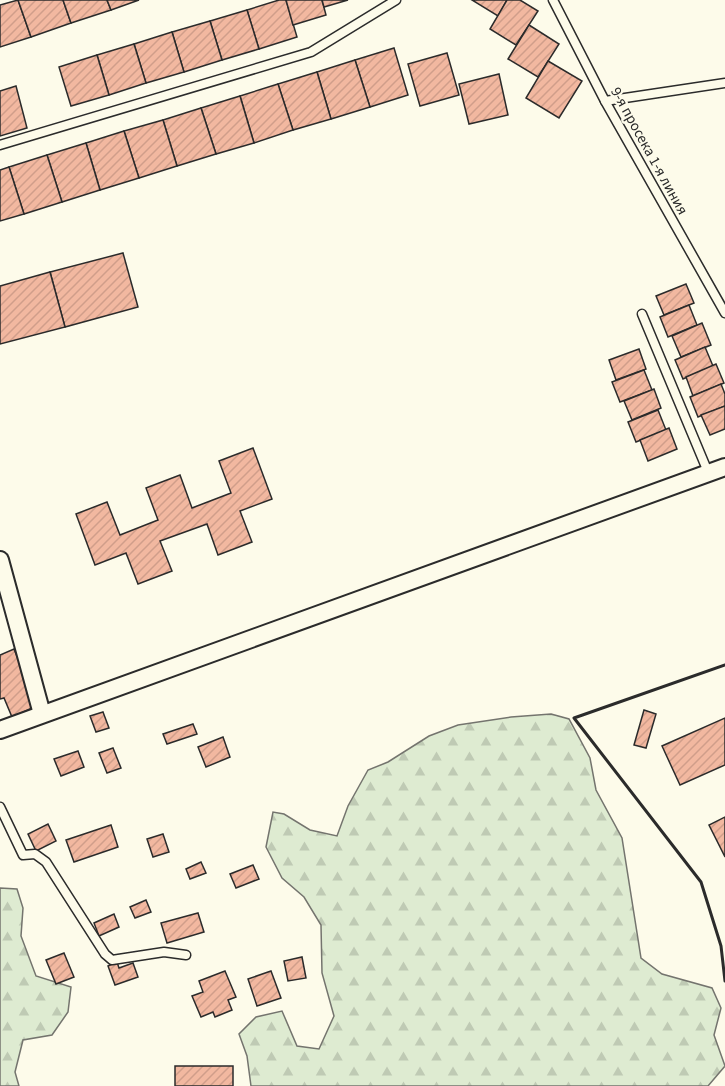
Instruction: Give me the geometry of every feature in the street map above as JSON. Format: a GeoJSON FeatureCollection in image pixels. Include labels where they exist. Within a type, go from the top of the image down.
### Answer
{"type":"FeatureCollection","features":[{"type":"Feature","properties":{"kind":"street"},"geometry":{"type":"LineString","coordinates":[[0,730],[725,467]]}},
{"type":"Feature","properties":{"kind":"street"},"geometry":{"type":"LineString","coordinates":[[0,560],[42,714]]}},
{"type":"Feature","properties":{"kind":"lane"},"geometry":{"type":"LineString","coordinates":[[0,145],[311,52],[396,0]]}},
{"type":"Feature","properties":{"kind":"lane","name":"9-я просека 1-я линия"},"geometry":{"type":"LineString","coordinates":[[553,0],[605,101],[725,313]]}},
{"type":"Feature","properties":{"kind":"lane"},"geometry":{"type":"LineString","coordinates":[[605,101],[725,83]]}},
{"type":"Feature","properties":{"kind":"lane"},"geometry":{"type":"LineString","coordinates":[[642,314],[708,472]]}},
{"type":"Feature","properties":{"kind":"lane"},"geometry":{"type":"LineString","coordinates":[[0,807],[23,855],[35,854],[46,862],[105,954],[112,960],[164,952],[186,955]]}},
{"type":"Feature","properties":{"kind":"green space"},"geometry":{"type":"Polygon","coordinates":[[[551,714],[569,719],[590,758],[596,790],[622,838],[641,958],[662,974],[712,988],[721,1008],[714,1035],[725,1066],[708,1086],[251,1086],[247,1056],[239,1034],[256,1017],[282,1011],[297,1046],[319,1049],[334,1016],[322,973],[321,925],[304,897],[282,878],[266,847],[273,812],[284,814],[310,830],[337,836],[348,806],[368,770],[388,762],[429,736],[458,725],[551,714]]]}},
{"type":"Feature","properties":{"kind":"green space"},"geometry":{"type":"Polygon","coordinates":[[[0,888],[17,889],[23,908],[21,936],[36,976],[71,987],[68,1012],[52,1035],[23,1040],[15,1072],[19,1086],[0,1086],[0,888]]]}},
{"type":"Feature","properties":{"kind":"building"},"geometry":{"type":"Polygon","coordinates":[[[18,0],[31,37],[0,47],[0,5],[18,0]]]}},
{"type":"Feature","properties":{"kind":"building"},"geometry":{"type":"Polygon","coordinates":[[[18,0],[63,0],[71,23],[31,37],[18,0]]]}},
{"type":"Feature","properties":{"kind":"building"},"geometry":{"type":"Polygon","coordinates":[[[63,0],[107,0],[111,10],[71,23],[63,0]]]}},
{"type":"Feature","properties":{"kind":"building"},"geometry":{"type":"Polygon","coordinates":[[[107,0],[139,0],[111,10],[107,0]]]}},
{"type":"Feature","properties":{"kind":"building"},"geometry":{"type":"Polygon","coordinates":[[[286,0],[297,37],[259,49],[247,10],[286,0]]]}},
{"type":"Feature","properties":{"kind":"building"},"geometry":{"type":"Polygon","coordinates":[[[286,0],[322,0],[326,15],[293,25],[286,0]]]}},
{"type":"Feature","properties":{"kind":"building"},"geometry":{"type":"Polygon","coordinates":[[[322,0],[348,0],[324,7],[322,0]]]}},
{"type":"Feature","properties":{"kind":"building"},"geometry":{"type":"Polygon","coordinates":[[[472,0],[507,0],[498,16],[472,0]]]}},
{"type":"Feature","properties":{"kind":"building"},"geometry":{"type":"Polygon","coordinates":[[[507,0],[520,0],[538,11],[516,45],[490,29],[507,0]]]}},
{"type":"Feature","properties":{"kind":"building"},"geometry":{"type":"Polygon","coordinates":[[[247,10],[259,49],[222,60],[210,21],[247,10]]]}},
{"type":"Feature","properties":{"kind":"building"},"geometry":{"type":"Polygon","coordinates":[[[210,21],[222,60],[184,72],[172,32],[210,21]]]}},
{"type":"Feature","properties":{"kind":"building"},"geometry":{"type":"Polygon","coordinates":[[[529,25],[559,44],[538,77],[508,59],[529,25]]]}},
{"type":"Feature","properties":{"kind":"building"},"geometry":{"type":"Polygon","coordinates":[[[172,32],[184,72],[146,83],[134,44],[172,32]]]}},
{"type":"Feature","properties":{"kind":"building"},"geometry":{"type":"Polygon","coordinates":[[[134,44],[146,83],[109,95],[97,55],[134,44]]]}},
{"type":"Feature","properties":{"kind":"building"},"geometry":{"type":"Polygon","coordinates":[[[394,48],[408,95],[370,107],[355,60],[394,48]]]}},
{"type":"Feature","properties":{"kind":"building"},"geometry":{"type":"Polygon","coordinates":[[[447,53],[459,95],[420,106],[408,64],[447,53]]]}},
{"type":"Feature","properties":{"kind":"building"},"geometry":{"type":"Polygon","coordinates":[[[97,55],[109,95],[71,106],[59,67],[97,55]]]}},
{"type":"Feature","properties":{"kind":"building"},"geometry":{"type":"Polygon","coordinates":[[[355,60],[370,107],[331,119],[317,72],[355,60]]]}},
{"type":"Feature","properties":{"kind":"building"},"geometry":{"type":"Polygon","coordinates":[[[548,61],[582,81],[559,118],[526,98],[548,61]]]}},
{"type":"Feature","properties":{"kind":"building"},"geometry":{"type":"Polygon","coordinates":[[[317,72],[331,119],[293,130],[278,84],[317,72]]]}},
{"type":"Feature","properties":{"kind":"building"},"geometry":{"type":"Polygon","coordinates":[[[499,74],[508,115],[469,124],[459,84],[499,74]]]}},
{"type":"Feature","properties":{"kind":"building"},"geometry":{"type":"Polygon","coordinates":[[[278,84],[293,130],[254,143],[240,96],[278,84]]]}},
{"type":"Feature","properties":{"kind":"building"},"geometry":{"type":"Polygon","coordinates":[[[16,86],[27,128],[0,136],[0,91],[16,86]]]}},
{"type":"Feature","properties":{"kind":"building"},"geometry":{"type":"Polygon","coordinates":[[[240,96],[254,143],[216,154],[201,108],[240,96]]]}},
{"type":"Feature","properties":{"kind":"building"},"geometry":{"type":"Polygon","coordinates":[[[201,108],[216,154],[177,166],[163,120],[201,108]]]}},
{"type":"Feature","properties":{"kind":"building"},"geometry":{"type":"Polygon","coordinates":[[[163,120],[177,166],[139,178],[124,131],[163,120]]]}},
{"type":"Feature","properties":{"kind":"building"},"geometry":{"type":"Polygon","coordinates":[[[124,131],[139,178],[100,190],[86,143],[124,131]]]}},
{"type":"Feature","properties":{"kind":"building"},"geometry":{"type":"Polygon","coordinates":[[[86,143],[100,190],[62,202],[47,155],[86,143]]]}},
{"type":"Feature","properties":{"kind":"building"},"geometry":{"type":"Polygon","coordinates":[[[47,155],[62,202],[24,214],[9,167],[47,155]]]}},
{"type":"Feature","properties":{"kind":"building"},"geometry":{"type":"Polygon","coordinates":[[[9,167],[24,214],[0,221],[0,170],[9,167]]]}},
{"type":"Feature","properties":{"kind":"building"},"geometry":{"type":"Polygon","coordinates":[[[123,253],[138,307],[65,327],[50,272],[123,253]]]}},
{"type":"Feature","properties":{"kind":"building"},"geometry":{"type":"Polygon","coordinates":[[[50,272],[65,327],[0,344],[0,286],[50,272]]]}},
{"type":"Feature","properties":{"kind":"building"},"geometry":{"type":"Polygon","coordinates":[[[686,284],[694,303],[664,315],[656,296],[686,284]]]}},
{"type":"Feature","properties":{"kind":"building"},"geometry":{"type":"Polygon","coordinates":[[[689,305],[697,325],[668,337],[660,317],[689,305]]]}},
{"type":"Feature","properties":{"kind":"building"},"geometry":{"type":"Polygon","coordinates":[[[702,323],[711,345],[681,357],[672,336],[702,323]]]}},
{"type":"Feature","properties":{"kind":"building"},"geometry":{"type":"Polygon","coordinates":[[[705,347],[713,366],[683,379],[675,360],[705,347]]]}},
{"type":"Feature","properties":{"kind":"building"},"geometry":{"type":"Polygon","coordinates":[[[639,349],[646,369],[616,380],[609,360],[639,349]]]}},
{"type":"Feature","properties":{"kind":"building"},"geometry":{"type":"Polygon","coordinates":[[[716,364],[724,383],[693,396],[686,377],[716,364]]]}},
{"type":"Feature","properties":{"kind":"building"},"geometry":{"type":"Polygon","coordinates":[[[644,370],[652,390],[620,402],[612,382],[644,370]]]}},
{"type":"Feature","properties":{"kind":"building"},"geometry":{"type":"Polygon","coordinates":[[[721,384],[725,394],[725,406],[698,417],[690,397],[721,384]]]}},
{"type":"Feature","properties":{"kind":"building"},"geometry":{"type":"Polygon","coordinates":[[[654,389],[661,408],[632,420],[624,401],[654,389]]]}},
{"type":"Feature","properties":{"kind":"building"},"geometry":{"type":"Polygon","coordinates":[[[725,406],[725,429],[710,435],[701,415],[725,406]]]}},
{"type":"Feature","properties":{"kind":"building"},"geometry":{"type":"Polygon","coordinates":[[[658,410],[666,430],[636,442],[628,422],[658,410]]]}},
{"type":"Feature","properties":{"kind":"building"},"geometry":{"type":"Polygon","coordinates":[[[669,428],[677,449],[648,461],[640,440],[669,428]]]}},
{"type":"Feature","properties":{"kind":"building"},"geometry":{"type":"Polygon","coordinates":[[[253,448],[272,499],[240,511],[252,542],[218,555],[207,524],[160,541],[172,571],[138,584],[126,553],[95,565],[76,514],[107,502],[120,535],[158,520],[146,488],[180,475],[192,508],[231,493],[219,461],[253,448]]]}},
{"type":"Feature","properties":{"kind":"building"},"geometry":{"type":"Polygon","coordinates":[[[14,649],[37,706],[12,717],[4,698],[0,699],[0,655],[14,649]]]}},
{"type":"Feature","properties":{"kind":"building"},"geometry":{"type":"Polygon","coordinates":[[[644,710],[656,714],[646,748],[634,745],[644,710]]]}},
{"type":"Feature","properties":{"kind":"building"},"geometry":{"type":"Polygon","coordinates":[[[103,712],[109,728],[96,732],[90,716],[103,712]]]}},
{"type":"Feature","properties":{"kind":"building"},"geometry":{"type":"Polygon","coordinates":[[[725,718],[725,765],[680,785],[662,746],[725,718]]]}},
{"type":"Feature","properties":{"kind":"building"},"geometry":{"type":"Polygon","coordinates":[[[193,724],[197,734],[167,744],[163,734],[193,724]]]}},
{"type":"Feature","properties":{"kind":"building"},"geometry":{"type":"Polygon","coordinates":[[[223,737],[230,757],[206,767],[198,747],[223,737]]]}},
{"type":"Feature","properties":{"kind":"building"},"geometry":{"type":"Polygon","coordinates":[[[113,748],[121,768],[107,773],[99,753],[113,748]]]}},
{"type":"Feature","properties":{"kind":"building"},"geometry":{"type":"Polygon","coordinates":[[[78,751],[84,767],[61,776],[54,759],[78,751]]]}},
{"type":"Feature","properties":{"kind":"building"},"geometry":{"type":"Polygon","coordinates":[[[725,817],[725,857],[709,825],[725,817]]]}},
{"type":"Feature","properties":{"kind":"building"},"geometry":{"type":"Polygon","coordinates":[[[48,824],[56,841],[36,851],[28,834],[48,824]]]}},
{"type":"Feature","properties":{"kind":"building"},"geometry":{"type":"Polygon","coordinates":[[[111,825],[118,847],[74,862],[66,840],[111,825]]]}},
{"type":"Feature","properties":{"kind":"building"},"geometry":{"type":"Polygon","coordinates":[[[163,834],[169,852],[153,857],[147,839],[163,834]]]}},
{"type":"Feature","properties":{"kind":"building"},"geometry":{"type":"Polygon","coordinates":[[[201,862],[206,873],[190,879],[186,869],[201,862]]]}},
{"type":"Feature","properties":{"kind":"building"},"geometry":{"type":"Polygon","coordinates":[[[253,865],[259,879],[236,888],[230,874],[253,865]]]}},
{"type":"Feature","properties":{"kind":"building"},"geometry":{"type":"Polygon","coordinates":[[[146,900],[151,912],[135,918],[130,907],[146,900]]]}},
{"type":"Feature","properties":{"kind":"building"},"geometry":{"type":"Polygon","coordinates":[[[198,913],[204,932],[167,943],[161,923],[198,913]]]}},
{"type":"Feature","properties":{"kind":"building"},"geometry":{"type":"Polygon","coordinates":[[[114,914],[119,927],[99,936],[94,923],[114,914]]]}},
{"type":"Feature","properties":{"kind":"building"},"geometry":{"type":"Polygon","coordinates":[[[64,953],[74,977],[56,984],[46,960],[64,953]]]}},
{"type":"Feature","properties":{"kind":"building"},"geometry":{"type":"Polygon","coordinates":[[[302,957],[306,978],[288,981],[284,961],[302,957]]]}},
{"type":"Feature","properties":{"kind":"building"},"geometry":{"type":"Polygon","coordinates":[[[117,962],[119,968],[133,963],[138,977],[115,985],[108,966],[117,962]]]}},
{"type":"Feature","properties":{"kind":"building"},"geometry":{"type":"Polygon","coordinates":[[[225,971],[236,997],[228,1000],[232,1010],[215,1017],[213,1012],[201,1017],[192,996],[203,992],[199,981],[225,971]]]}},
{"type":"Feature","properties":{"kind":"building"},"geometry":{"type":"Polygon","coordinates":[[[271,971],[281,998],[257,1006],[248,979],[271,971]]]}},
{"type":"Feature","properties":{"kind":"building"},"geometry":{"type":"Polygon","coordinates":[[[175,1066],[233,1066],[233,1086],[175,1086],[175,1066]]]}},
{"type":"Feature","properties":{"kind":"wall"},"geometry":{"type":"LineString","coordinates":[[725,665],[574,718],[701,882],[721,946],[725,981]]}}]}
